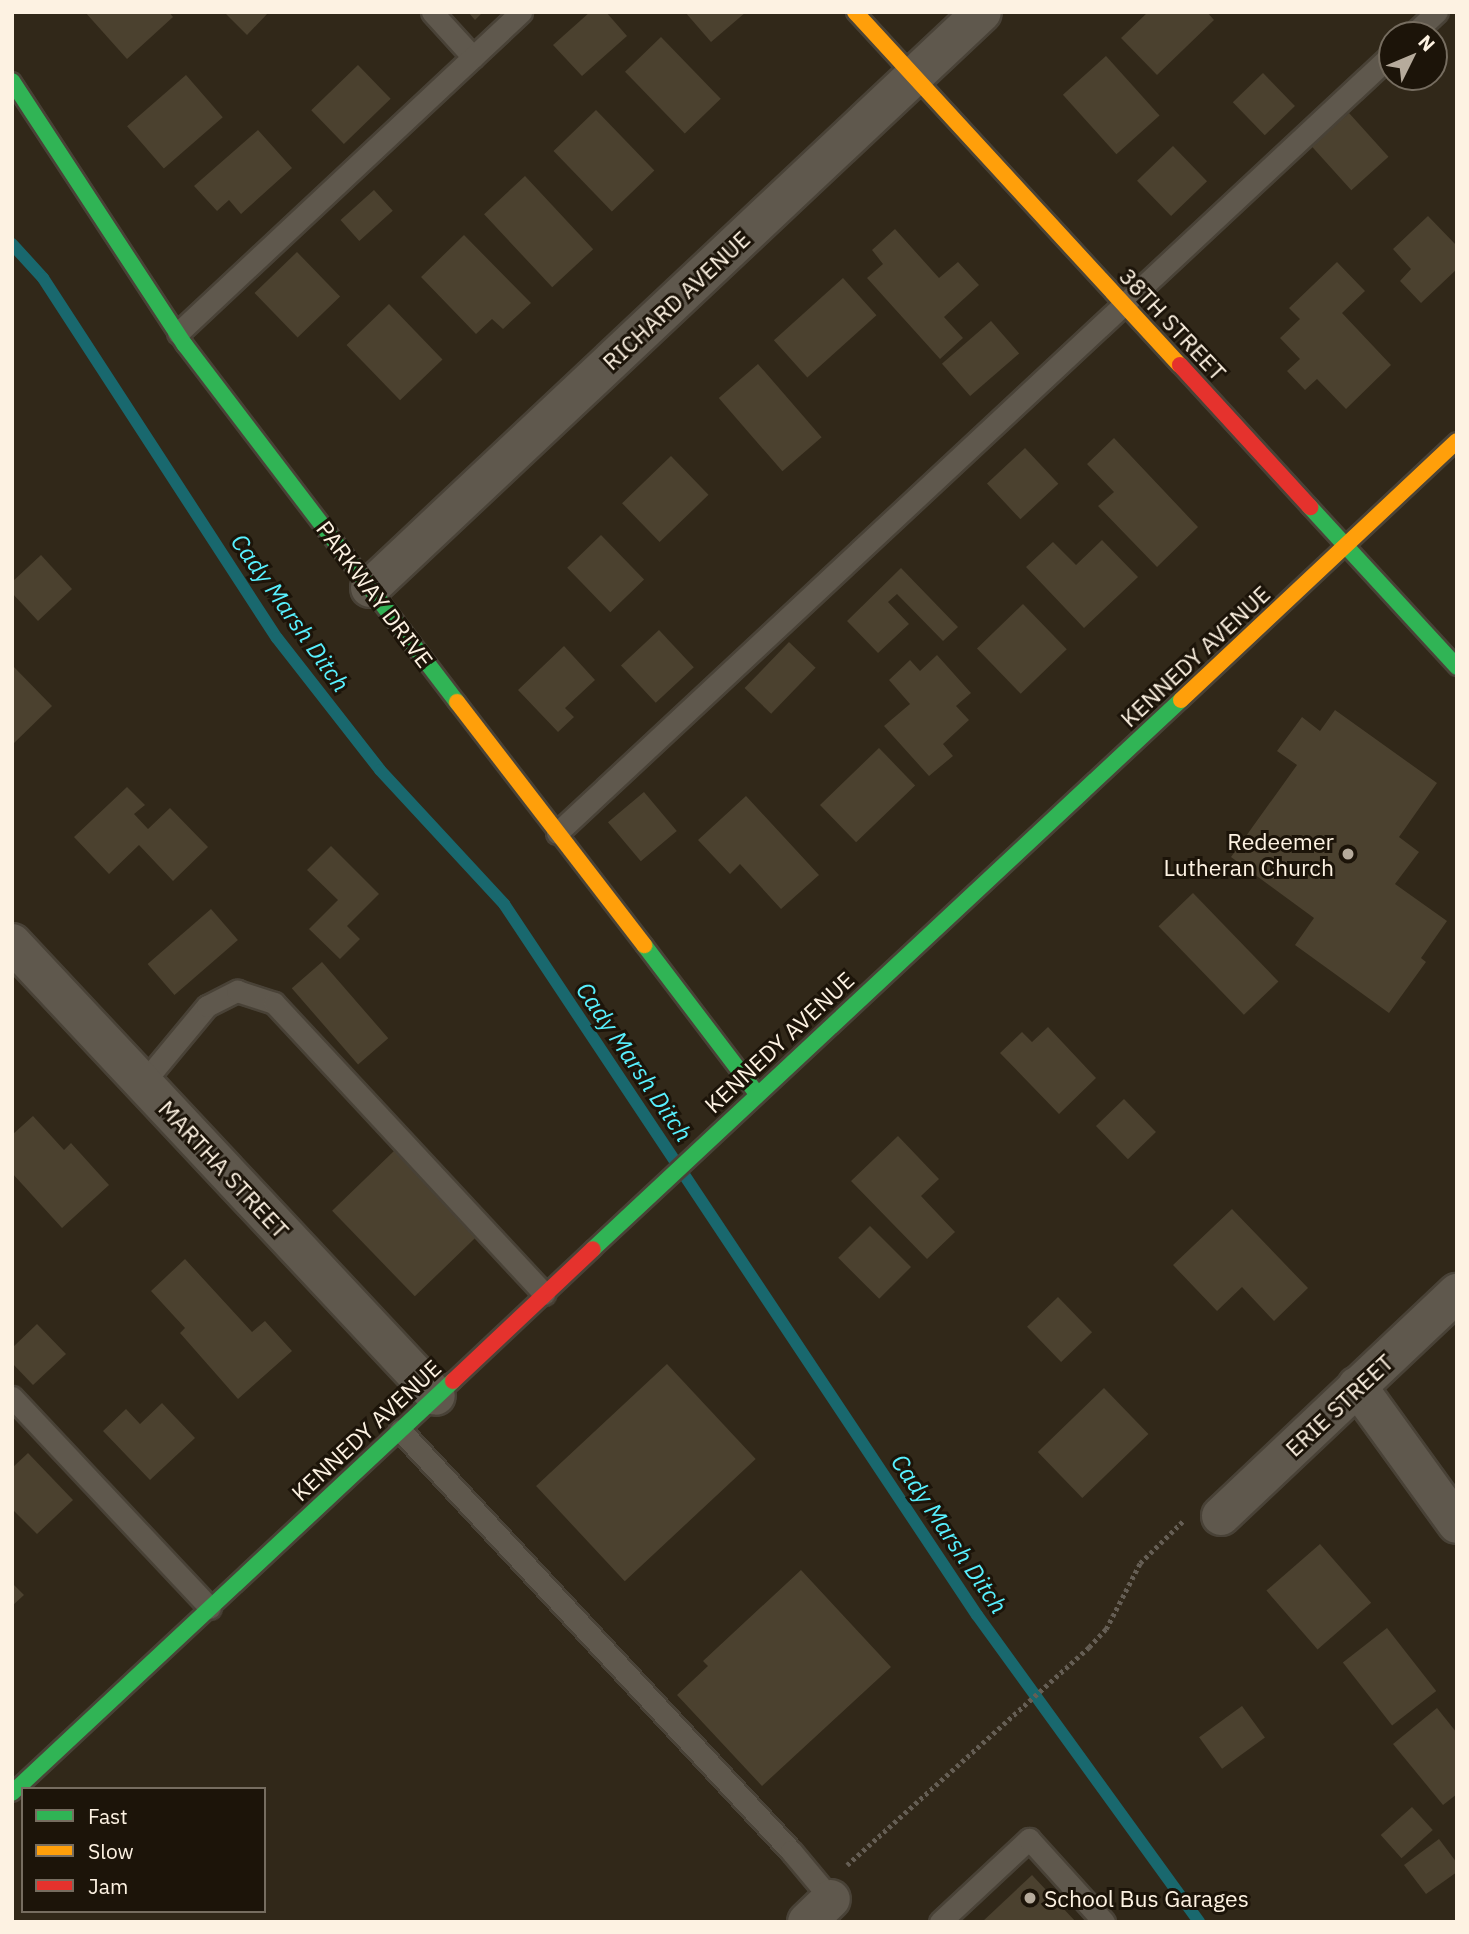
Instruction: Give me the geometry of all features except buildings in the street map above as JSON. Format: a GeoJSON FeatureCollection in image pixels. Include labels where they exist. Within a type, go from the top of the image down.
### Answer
{"type":"FeatureCollection","features":[{"type":"Feature","properties":{"kind":"street","name":"38TH STREET"},"geometry":{"type":"LineString","coordinates":[[855,12],[1457,667]]}},
{"type":"Feature","properties":{"kind":"street","name":"RICHARD AVENUE"},"geometry":{"type":"LineString","coordinates":[[370,588],[982,12]]}},
{"type":"Feature","properties":{"kind":"street","name":"PARKWAY DRIVE"},"geometry":{"type":"LineString","coordinates":[[12,82],[178,333],[757,1094]]}},
{"type":"Feature","properties":{"kind":"street","name":"KENNEDY AVENUE"},"geometry":{"type":"LineString","coordinates":[[12,1793],[1457,442]]}},
{"type":"Feature","properties":{"kind":"street","name":"MARTHA STREET"},"geometry":{"type":"LineString","coordinates":[[12,943],[436,1396]]}},
{"type":"Feature","properties":{"kind":"street","name":"ERIE STREET"},"geometry":{"type":"LineString","coordinates":[[1221,1517],[1457,1293]]}},
{"type":"Feature","properties":{"kind":"street"},"geometry":{"type":"LineString","coordinates":[[1357,1386],[1457,1524]]}},
{"type":"Feature","properties":{"kind":"lane"},"geometry":{"type":"LineString","coordinates":[[432,12],[473,57]]}},
{"type":"Feature","properties":{"kind":"lane"},"geometry":{"type":"LineString","coordinates":[[178,333],[521,12]]}},
{"type":"Feature","properties":{"kind":"lane"},"geometry":{"type":"LineString","coordinates":[[557,833],[1378,67]]}},
{"type":"Feature","properties":{"kind":"lane"},"geometry":{"type":"LineString","coordinates":[[143,1083],[207,1006],[237,991],[274,1003],[544,1294]]}},
{"type":"Feature","properties":{"kind":"lane"},"geometry":{"type":"LineString","coordinates":[[12,1397],[210,1608]]}},
{"type":"Feature","properties":{"kind":"lane"},"geometry":{"type":"LineString","coordinates":[[400,1430],[782,1841],[830,1899]]}},
{"type":"Feature","properties":{"kind":"lane"},"geometry":{"type":"LineString","coordinates":[[940,1922],[1029,1839],[1104,1922]]}},
{"type":"Feature","properties":{"kind":"path"},"geometry":{"type":"LineString","coordinates":[[830,1899],[845,1867],[1107,1629],[1140,1563],[1187,1517],[1221,1517]]}},
{"type":"Feature","properties":{"kind":"waterway","name":"Cady Marsh Ditch"},"geometry":{"type":"LineString","coordinates":[[12,244],[43,278],[277,638],[380,770],[504,904],[977,1615],[1199,1922]]}},
{"type":"Feature","properties":{"kind":"traffic: fast"},"geometry":{"type":"LineString","coordinates":[[12,81],[185,345],[457,702]]}},
{"type":"Feature","properties":{"kind":"traffic: fast"},"geometry":{"type":"LineString","coordinates":[[1310,507],[1457,667]]}},
{"type":"Feature","properties":{"kind":"traffic: fast"},"geometry":{"type":"LineString","coordinates":[[593,1249],[1181,700]]}},
{"type":"Feature","properties":{"kind":"traffic: fast"},"geometry":{"type":"LineString","coordinates":[[644,945],[757,1094]]}},
{"type":"Feature","properties":{"kind":"traffic: fast"},"geometry":{"type":"LineString","coordinates":[[12,1793],[453,1381]]}},
{"type":"Feature","properties":{"kind":"traffic: slow"},"geometry":{"type":"LineString","coordinates":[[855,12],[1180,365]]}},
{"type":"Feature","properties":{"kind":"traffic: slow"},"geometry":{"type":"LineString","coordinates":[[1181,700],[1457,441]]}},
{"type":"Feature","properties":{"kind":"traffic: slow"},"geometry":{"type":"LineString","coordinates":[[457,702],[644,945]]}},
{"type":"Feature","properties":{"kind":"traffic: jam"},"geometry":{"type":"LineString","coordinates":[[1180,365],[1310,507]]}},
{"type":"Feature","properties":{"kind":"traffic: jam"},"geometry":{"type":"LineString","coordinates":[[453,1381],[593,1249]]}},
{"type":"Feature","properties":{"kind":"place","name":"Redeemer Lutheran Church"},"geometry":{"type":"Point","coordinates":[1348,854]}},
{"type":"Feature","properties":{"kind":"place","name":"School Bus Garages"},"geometry":{"type":"Point","coordinates":[1030,1898]}}]}
